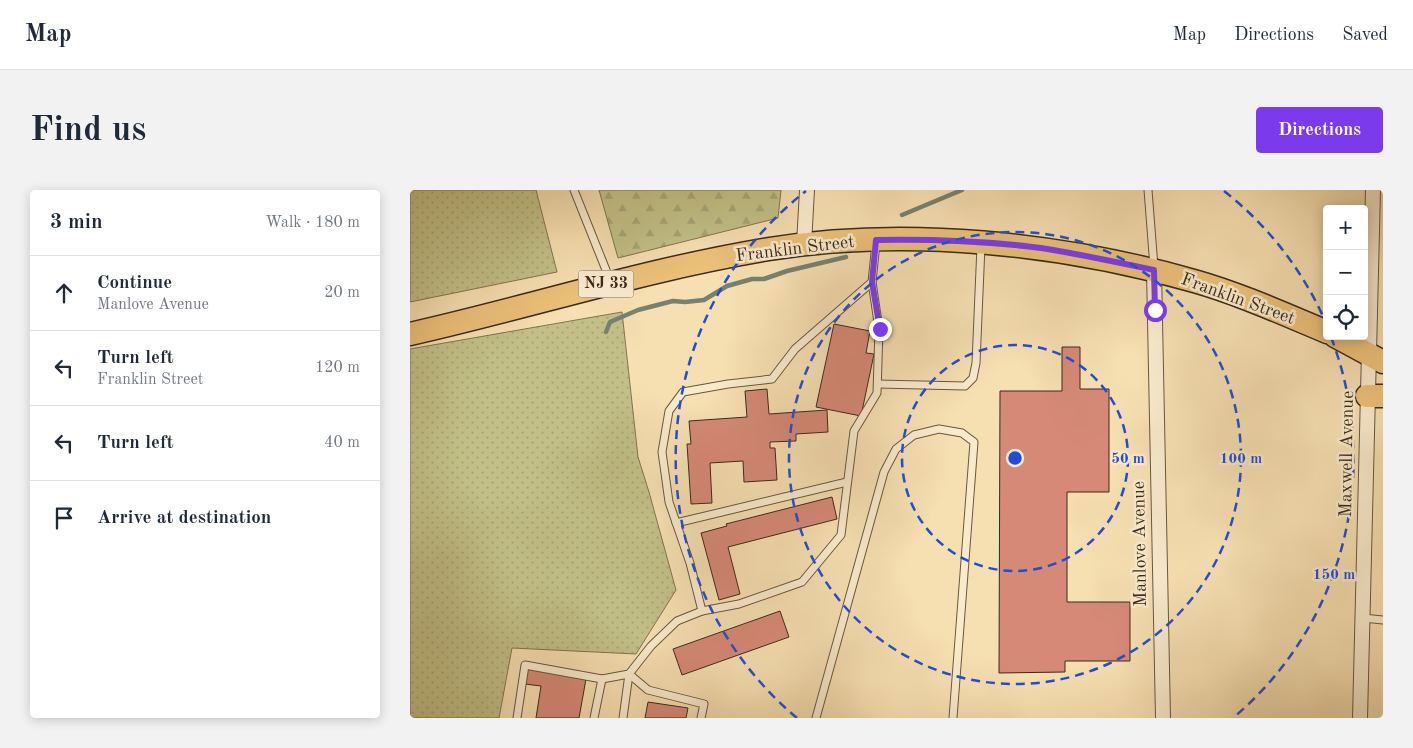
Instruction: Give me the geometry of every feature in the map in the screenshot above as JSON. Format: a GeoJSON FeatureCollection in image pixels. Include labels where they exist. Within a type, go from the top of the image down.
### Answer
{"type":"FeatureCollection","features":[{"type":"Feature","properties":{"kind":"main road","name":"Franklin Street"},"geometry":{"type":"LineString","coordinates":[[410,334],[611,283],[728,256],[804,244],[876,240],[981,243],[1040,248],[1103,259],[1197,282],[1323,330]]}},
{"type":"Feature","properties":{"kind":"main road"},"geometry":{"type":"LineString","coordinates":[[1342,340],[1376,358]]}},
{"type":"Feature","properties":{"kind":"street"},"geometry":{"type":"LineString","coordinates":[[804,244],[807,190]]}},
{"type":"Feature","properties":{"kind":"street","name":"Maxwell Avenue"},"geometry":{"type":"LineString","coordinates":[[1360,718],[1376,358],[1378,228],[1373,190]]}},
{"type":"Feature","properties":{"kind":"street","name":"Manlove Avenue"},"geometry":{"type":"LineString","coordinates":[[1154,270],[1162,718]]}},
{"type":"Feature","properties":{"kind":"lane"},"geometry":{"type":"LineString","coordinates":[[574,190],[611,283]]}},
{"type":"Feature","properties":{"kind":"lane","name":"Manlove Avenue"},"geometry":{"type":"LineString","coordinates":[[1148,190],[1154,270]]}},
{"type":"Feature","properties":{"kind":"lane"},"geometry":{"type":"LineString","coordinates":[[623,718],[630,674],[651,646],[677,621],[702,611],[740,604],[802,582],[840,536],[854,431],[878,393],[880,329],[872,282],[876,240]]}},
{"type":"Feature","properties":{"kind":"lane"},"geometry":{"type":"LineString","coordinates":[[878,384],[966,386],[973,378],[979,313],[981,243]]}},
{"type":"Feature","properties":{"kind":"lane"},"geometry":{"type":"LineString","coordinates":[[702,611],[690,563],[669,502],[662,452],[668,411],[684,392],[728,384],[772,380],[795,349],[872,282]]}},
{"type":"Feature","properties":{"kind":"lane"},"geometry":{"type":"LineString","coordinates":[[816,718],[884,472],[896,449],[902,444],[914,435],[939,429],[962,433],[974,442],[953,718]]}},
{"type":"Feature","properties":{"kind":"lane"},"geometry":{"type":"LineString","coordinates":[[676,523],[847,482]]}},
{"type":"Feature","properties":{"kind":"lane"},"geometry":{"type":"LineString","coordinates":[[1363,618],[1383,620]]}},
{"type":"Feature","properties":{"kind":"lane"},"geometry":{"type":"LineString","coordinates":[[517,718],[525,665],[602,679],[630,674]]}},
{"type":"Feature","properties":{"kind":"lane"},"geometry":{"type":"LineString","coordinates":[[630,674],[648,690],[704,704],[701,718]]}},
{"type":"Feature","properties":{"kind":"lane"},"geometry":{"type":"LineString","coordinates":[[594,718],[602,679]]}},
{"type":"Feature","properties":{"kind":"green space"},"geometry":{"type":"Polygon","coordinates":[[[410,190],[536,190],[557,272],[410,302],[410,190]]]}},
{"type":"Feature","properties":{"kind":"green space"},"geometry":{"type":"Polygon","coordinates":[[[599,190],[781,190],[778,218],[618,258],[599,190]]]}},
{"type":"Feature","properties":{"kind":"green space"},"geometry":{"type":"Polygon","coordinates":[[[622,312],[638,457],[676,590],[636,654],[512,648],[499,718],[410,718],[410,349],[622,312]]]}},
{"type":"Feature","properties":{"kind":"building"},"geometry":{"type":"Polygon","coordinates":[[[834,324],[870,331],[866,353],[874,354],[861,416],[816,407],[834,324]]]}},
{"type":"Feature","properties":{"kind":"building"},"geometry":{"type":"Polygon","coordinates":[[[1062,347],[1080,347],[1080,389],[1109,389],[1109,492],[1067,492],[1067,602],[1130,602],[1130,661],[1065,661],[1065,672],[999,673],[1000,391],[1062,391],[1062,347]]]}},
{"type":"Feature","properties":{"kind":"building"},"geometry":{"type":"Polygon","coordinates":[[[767,389],[769,414],[827,410],[828,432],[796,434],[796,441],[770,442],[770,448],[775,448],[777,480],[744,482],[743,461],[710,463],[712,503],[691,504],[687,444],[691,444],[689,421],[747,417],[745,391],[767,389]]]}},
{"type":"Feature","properties":{"kind":"building"},"geometry":{"type":"Polygon","coordinates":[[[832,497],[837,519],[728,547],[740,594],[719,600],[701,533],[727,526],[726,524],[832,497]]]}},
{"type":"Feature","properties":{"kind":"building"},"geometry":{"type":"Polygon","coordinates":[[[780,611],[789,637],[682,675],[673,649],[780,611]]]}},
{"type":"Feature","properties":{"kind":"building"},"geometry":{"type":"Polygon","coordinates":[[[528,669],[586,679],[579,718],[536,718],[541,686],[525,684],[528,669]]]}},
{"type":"Feature","properties":{"kind":"building"},"geometry":{"type":"Polygon","coordinates":[[[648,702],[688,708],[686,718],[645,718],[648,702]]]}},
{"type":"Feature","properties":{"kind":"waterway"},"geometry":{"type":"LineString","coordinates":[[902,215],[962,190]]}},
{"type":"Feature","properties":{"kind":"waterway"},"geometry":{"type":"LineString","coordinates":[[606,332],[610,322],[638,310],[673,301],[704,300],[727,286],[752,279],[764,279],[787,271],[846,257]]}},
{"type":"Feature","properties":{"kind":"route"},"geometry":{"type":"LineString","coordinates":[[880,329],[872,282],[876,240],[926,240],[1040,248],[1154,270],[1155,310]]}}]}
